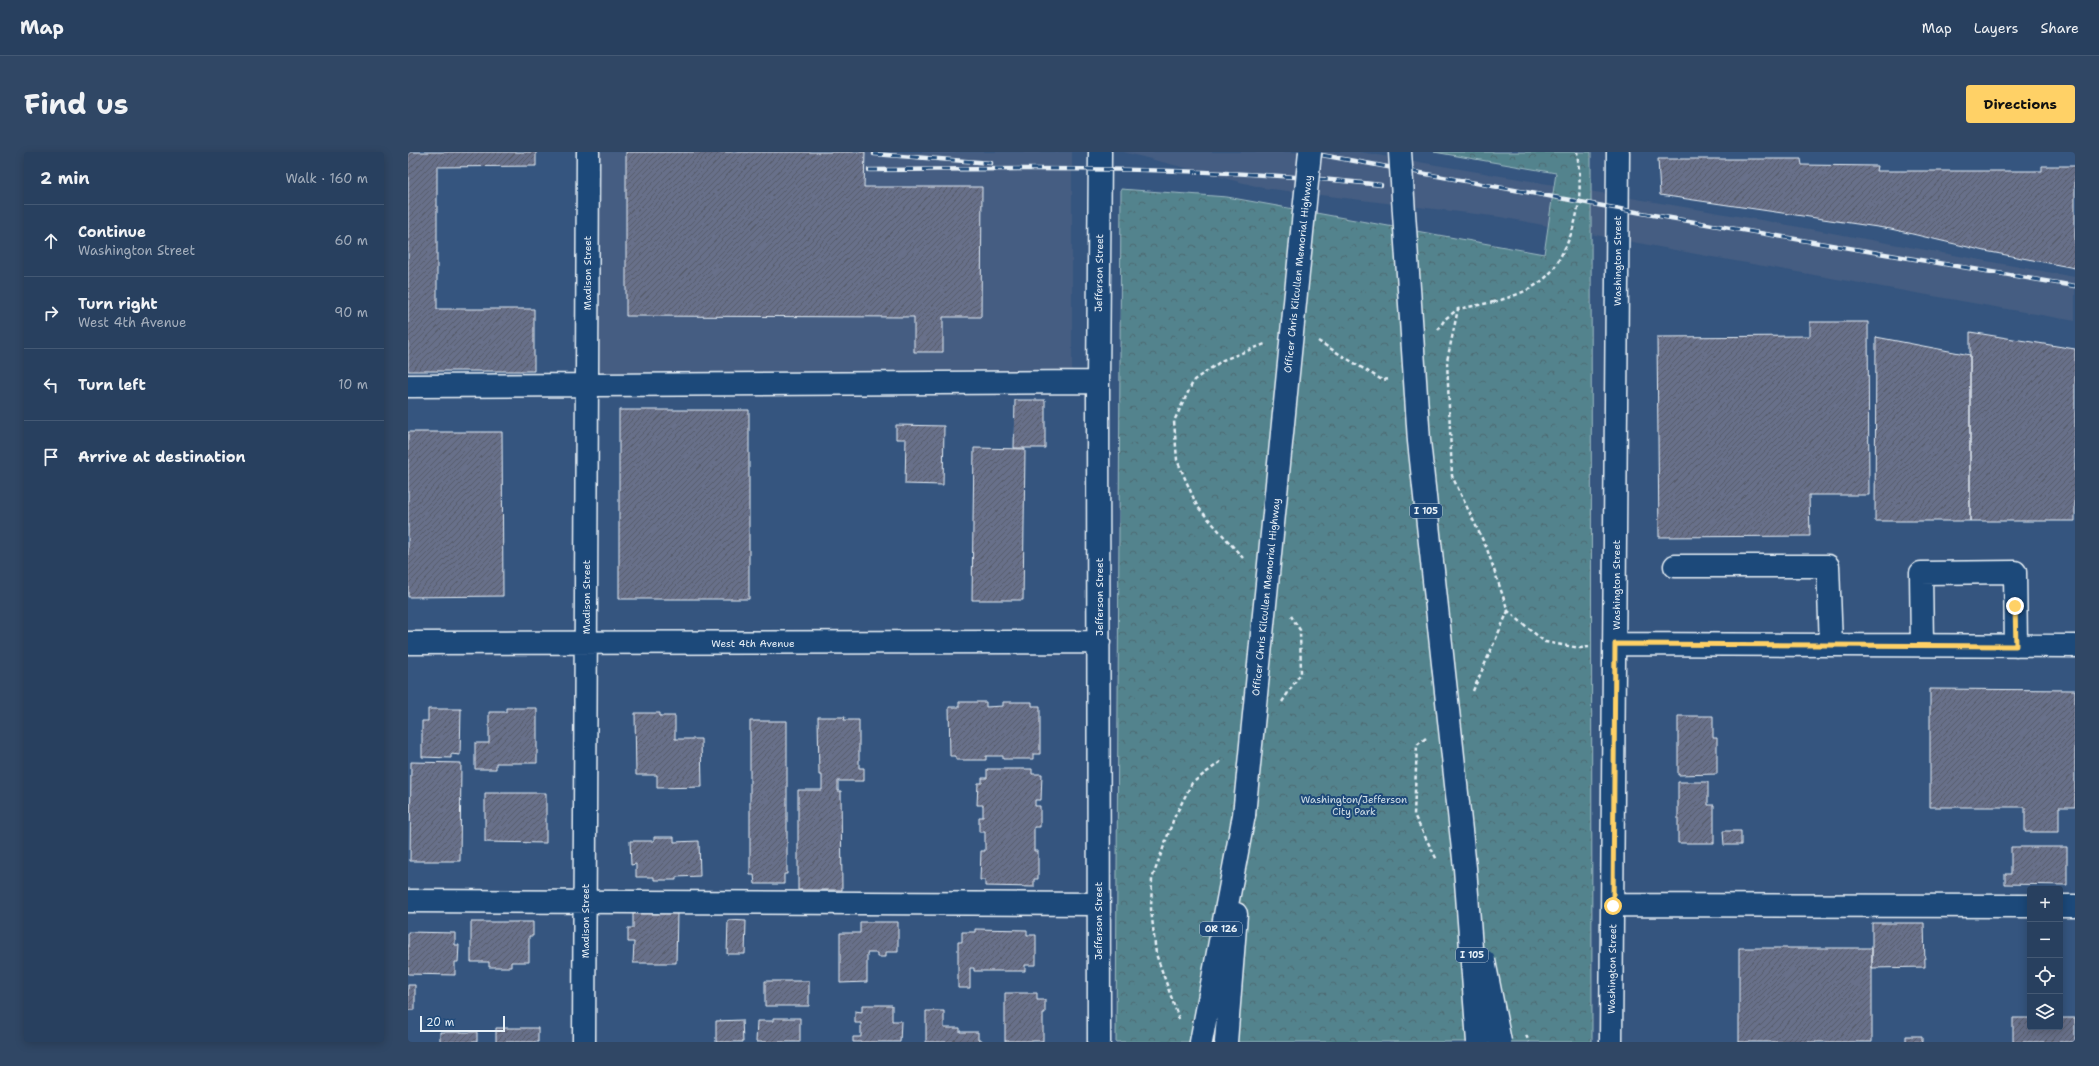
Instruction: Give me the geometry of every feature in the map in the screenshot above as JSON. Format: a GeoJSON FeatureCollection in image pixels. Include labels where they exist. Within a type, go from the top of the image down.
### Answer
{"type":"FeatureCollection","features":[{"type":"Feature","properties":{"kind":"main road","name":"Madison Street"},"geometry":{"type":"LineString","coordinates":[[584,1042],[588,152]]}},
{"type":"Feature","properties":{"kind":"main road","name":"Jefferson Street"},"geometry":{"type":"LineString","coordinates":[[1099,1042],[1098,382],[1100,152]]}},
{"type":"Feature","properties":{"kind":"main road","name":"Officer Chris Kilcullen Memorial Highway"},"geometry":{"type":"LineString","coordinates":[[1226,1042],[1244,816],[1310,152]]}},
{"type":"Feature","properties":{"kind":"main road","name":"I 105"},"geometry":{"type":"LineString","coordinates":[[1400,152],[1419,441],[1465,868],[1478,1042]]}},
{"type":"Feature","properties":{"kind":"main road","name":"Washington Street"},"geometry":{"type":"LineString","coordinates":[[1612,1042],[1618,152]]}},
{"type":"Feature","properties":{"kind":"main road"},"geometry":{"type":"LineString","coordinates":[[408,386],[1098,382]]}},
{"type":"Feature","properties":{"kind":"main road"},"geometry":{"type":"LineString","coordinates":[[1675,566],[1828,566],[1831,645]]}},
{"type":"Feature","properties":{"kind":"main road"},"geometry":{"type":"LineString","coordinates":[[1922,645],[1921,573],[2015,572],[2016,646]]}},
{"type":"Feature","properties":{"kind":"main road","name":"West 4th Avenue"},"geometry":{"type":"LineString","coordinates":[[408,643],[1099,642]]}},
{"type":"Feature","properties":{"kind":"main road"},"geometry":{"type":"LineString","coordinates":[[1615,644],[2075,646]]}},
{"type":"Feature","properties":{"kind":"main road","name":"OR 126"},"geometry":{"type":"LineString","coordinates":[[1201,1042],[1244,816]]}},
{"type":"Feature","properties":{"kind":"main road"},"geometry":{"type":"LineString","coordinates":[[1465,868],[1500,1042]]}},
{"type":"Feature","properties":{"kind":"main road"},"geometry":{"type":"LineString","coordinates":[[408,901],[1098,904]]}},
{"type":"Feature","properties":{"kind":"main road"},"geometry":{"type":"LineString","coordinates":[[1613,906],[2027,906]]}},
{"type":"Feature","properties":{"kind":"main road"},"geometry":{"type":"LineString","coordinates":[[2063,906],[2075,906]]}},
{"type":"Feature","properties":{"kind":"path"},"geometry":{"type":"LineString","coordinates":[[1577,152],[1580,189],[1579,210],[1569,239],[1561,256],[1550,273],[1520,294],[1494,302],[1458,308],[1447,361],[1452,476],[1487,549],[1508,611],[1545,642],[1580,648],[1615,644]]}},
{"type":"Feature","properties":{"kind":"shaded area"},"geometry":{"type":"Polygon","coordinates":[[[595,152],[1072,152],[1072,386],[595,386],[595,152]]]}},
{"type":"Feature","properties":{"kind":"shaded area"},"geometry":{"type":"Polygon","coordinates":[[[1123,152],[1360,152],[1761,220],[2075,277],[2075,321],[1712,257],[1500,217],[1263,188],[1123,152]]]}},
{"type":"Feature","properties":{"kind":"green space","name":"Washington/Jefferson City Park"},"geometry":{"type":"Polygon","coordinates":[[[1434,152],[1591,152],[1592,1042],[1116,1042],[1121,189],[1227,197],[1544,254],[1556,173],[1434,152]]]}},
{"type":"Feature","properties":{"kind":"building"},"geometry":{"type":"Polygon","coordinates":[[[408,152],[536,152],[536,166],[437,167],[437,309],[534,309],[534,371],[408,371],[408,152]]]}},
{"type":"Feature","properties":{"kind":"building"},"geometry":{"type":"Polygon","coordinates":[[[626,152],[865,152],[864,187],[982,187],[981,317],[943,317],[943,352],[914,352],[914,317],[626,316],[626,152]]]}},
{"type":"Feature","properties":{"kind":"building"},"geometry":{"type":"Polygon","coordinates":[[[1658,159],[1801,159],[1802,165],[1877,166],[1876,171],[2042,171],[2042,166],[2075,166],[2075,268],[1985,251],[1891,229],[1660,195],[1658,159]]]}},
{"type":"Feature","properties":{"kind":"building"},"geometry":{"type":"Polygon","coordinates":[[[1810,322],[1868,322],[1869,495],[1809,495],[1810,536],[1659,537],[1657,337],[1810,336],[1810,322]]]}},
{"type":"Feature","properties":{"kind":"building"},"geometry":{"type":"Polygon","coordinates":[[[1970,332],[2075,349],[2075,521],[1970,521],[1970,332]]]}},
{"type":"Feature","properties":{"kind":"building"},"geometry":{"type":"Polygon","coordinates":[[[1876,337],[1970,355],[1970,521],[1875,521],[1876,337]]]}},
{"type":"Feature","properties":{"kind":"building"},"geometry":{"type":"Polygon","coordinates":[[[1015,400],[1045,400],[1045,448],[1014,448],[1015,400]]]}},
{"type":"Feature","properties":{"kind":"building"},"geometry":{"type":"Polygon","coordinates":[[[619,410],[749,410],[749,599],[619,599],[619,410]]]}},
{"type":"Feature","properties":{"kind":"building"},"geometry":{"type":"Polygon","coordinates":[[[896,425],[944,426],[943,485],[905,484],[906,439],[896,439],[896,425]]]}},
{"type":"Feature","properties":{"kind":"building"},"geometry":{"type":"Polygon","coordinates":[[[408,432],[502,432],[503,596],[408,597],[408,432]]]}},
{"type":"Feature","properties":{"kind":"building"},"geometry":{"type":"Polygon","coordinates":[[[974,448],[1025,449],[1023,600],[972,600],[974,448]]]}},
{"type":"Feature","properties":{"kind":"building"},"geometry":{"type":"Polygon","coordinates":[[[1930,689],[2075,690],[2075,807],[2059,807],[2059,832],[2025,832],[2025,807],[1930,807],[1930,689]]]}},
{"type":"Feature","properties":{"kind":"building"},"geometry":{"type":"Polygon","coordinates":[[[959,702],[986,702],[986,707],[1003,706],[1003,702],[1032,702],[1032,706],[1040,706],[1040,754],[1033,754],[1033,759],[1003,759],[1003,756],[986,756],[986,760],[956,760],[956,756],[950,756],[949,707],[959,707],[959,702]]]}},
{"type":"Feature","properties":{"kind":"building"},"geometry":{"type":"Polygon","coordinates":[[[506,708],[537,708],[537,763],[496,763],[496,769],[475,769],[475,743],[489,743],[489,712],[506,712],[506,708]]]}},
{"type":"Feature","properties":{"kind":"building"},"geometry":{"type":"Polygon","coordinates":[[[428,709],[461,709],[460,755],[451,754],[451,758],[422,757],[422,721],[428,721],[428,709]]]}},
{"type":"Feature","properties":{"kind":"building"},"geometry":{"type":"Polygon","coordinates":[[[635,713],[660,713],[660,716],[675,716],[675,739],[701,739],[702,787],[657,788],[657,775],[636,775],[635,713]]]}},
{"type":"Feature","properties":{"kind":"building"},"geometry":{"type":"Polygon","coordinates":[[[1678,716],[1713,716],[1713,738],[1717,738],[1717,774],[1678,775],[1678,716]]]}},
{"type":"Feature","properties":{"kind":"building"},"geometry":{"type":"Polygon","coordinates":[[[818,717],[845,717],[844,720],[859,720],[859,768],[864,768],[864,781],[838,781],[838,791],[841,791],[842,890],[798,890],[798,790],[822,790],[822,775],[819,775],[818,717]]]}},
{"type":"Feature","properties":{"kind":"building"},"geometry":{"type":"Polygon","coordinates":[[[750,721],[787,721],[787,874],[784,874],[784,884],[755,884],[754,875],[750,875],[750,721]]]}},
{"type":"Feature","properties":{"kind":"building"},"geometry":{"type":"Polygon","coordinates":[[[411,762],[461,763],[460,861],[410,861],[411,762]]]}},
{"type":"Feature","properties":{"kind":"building"},"geometry":{"type":"Polygon","coordinates":[[[987,769],[1032,769],[1032,774],[1042,774],[1041,800],[1035,800],[1035,806],[1040,806],[1040,827],[1034,827],[1034,851],[1038,851],[1038,879],[1034,879],[1034,887],[985,886],[985,880],[980,880],[981,851],[985,851],[985,832],[979,832],[979,817],[983,817],[983,805],[977,805],[978,783],[982,783],[982,778],[987,778],[987,769]]]}},
{"type":"Feature","properties":{"kind":"building"},"geometry":{"type":"Polygon","coordinates":[[[1678,782],[1708,782],[1708,805],[1714,805],[1714,843],[1678,843],[1678,782]]]}},
{"type":"Feature","properties":{"kind":"building"},"geometry":{"type":"Polygon","coordinates":[[[485,793],[546,793],[546,843],[485,842],[485,793]]]}},
{"type":"Feature","properties":{"kind":"building"},"geometry":{"type":"Polygon","coordinates":[[[1723,831],[1741,831],[1741,845],[1724,845],[1723,831]]]}},
{"type":"Feature","properties":{"kind":"building"},"geometry":{"type":"Polygon","coordinates":[[[654,837],[674,837],[674,842],[699,841],[700,876],[676,877],[676,880],[654,880],[654,877],[636,877],[636,864],[631,865],[630,841],[654,841],[654,837]]]}},
{"type":"Feature","properties":{"kind":"building"},"geometry":{"type":"Polygon","coordinates":[[[2011,847],[2067,847],[2067,885],[2005,884],[2005,874],[2011,874],[2011,847]]]}},
{"type":"Feature","properties":{"kind":"building"},"geometry":{"type":"Polygon","coordinates":[[[633,911],[677,911],[676,963],[633,963],[634,942],[628,942],[628,928],[633,928],[633,911]]]}},
{"type":"Feature","properties":{"kind":"building"},"geometry":{"type":"Polygon","coordinates":[[[728,920],[746,921],[745,954],[727,954],[728,920]]]}},
{"type":"Feature","properties":{"kind":"building"},"geometry":{"type":"Polygon","coordinates":[[[471,922],[533,922],[533,936],[529,936],[529,962],[511,962],[511,967],[489,967],[489,962],[471,962],[471,922]]]}},
{"type":"Feature","properties":{"kind":"building"},"geometry":{"type":"Polygon","coordinates":[[[860,922],[898,922],[898,952],[886,952],[886,957],[877,957],[877,953],[867,953],[867,982],[840,983],[840,933],[860,933],[860,922]]]}},
{"type":"Feature","properties":{"kind":"building"},"geometry":{"type":"Polygon","coordinates":[[[1872,923],[1924,923],[1925,967],[1872,968],[1872,923]]]}},
{"type":"Feature","properties":{"kind":"building"},"geometry":{"type":"Polygon","coordinates":[[[975,929],[1027,930],[1027,935],[1036,935],[1036,965],[1025,965],[1025,971],[974,971],[974,968],[970,968],[970,988],[958,988],[958,942],[962,942],[962,932],[975,932],[975,929]]]}},
{"type":"Feature","properties":{"kind":"building"},"geometry":{"type":"Polygon","coordinates":[[[408,932],[455,933],[455,945],[459,945],[458,962],[455,962],[455,975],[408,974],[408,932]]]}},
{"type":"Feature","properties":{"kind":"building"},"geometry":{"type":"Polygon","coordinates":[[[1739,948],[1872,948],[1872,1042],[1739,1042],[1739,948]]]}},
{"type":"Feature","properties":{"kind":"building"},"geometry":{"type":"Polygon","coordinates":[[[765,981],[809,981],[809,1006],[765,1006],[765,981]]]}},
{"type":"Feature","properties":{"kind":"building"},"geometry":{"type":"Polygon","coordinates":[[[408,985],[415,985],[415,1010],[408,1010],[408,985]]]}},
{"type":"Feature","properties":{"kind":"building"},"geometry":{"type":"Polygon","coordinates":[[[1005,993],[1037,993],[1037,1000],[1045,1000],[1045,1013],[1043,1013],[1043,1041],[1005,1041],[1005,993]]]}},
{"type":"Feature","properties":{"kind":"building"},"geometry":{"type":"Polygon","coordinates":[[[862,1005],[892,1005],[892,1021],[901,1021],[900,1042],[853,1042],[853,1037],[861,1037],[861,1023],[855,1023],[855,1011],[862,1012],[862,1005]]]}},
{"type":"Feature","properties":{"kind":"building"},"geometry":{"type":"Polygon","coordinates":[[[926,1011],[944,1011],[944,1028],[960,1028],[960,1032],[978,1032],[978,1040],[982,1040],[982,1042],[926,1042],[926,1011]]]}},
{"type":"Feature","properties":{"kind":"building"},"geometry":{"type":"Polygon","coordinates":[[[773,1018],[800,1018],[800,1042],[756,1042],[757,1021],[773,1021],[773,1018]]]}},
{"type":"Feature","properties":{"kind":"building"},"geometry":{"type":"Polygon","coordinates":[[[2013,1018],[2027,1018],[2027,1030],[2063,1030],[2063,1018],[2075,1018],[2075,1042],[2013,1042],[2013,1018]]]}},
{"type":"Feature","properties":{"kind":"building"},"geometry":{"type":"Polygon","coordinates":[[[742,1020],[743,1042],[716,1042],[716,1021],[742,1020]]]}},
{"type":"Feature","properties":{"kind":"building"},"geometry":{"type":"Polygon","coordinates":[[[496,1028],[538,1028],[538,1042],[496,1042],[496,1028]]]}},
{"type":"Feature","properties":{"kind":"building"},"geometry":{"type":"Polygon","coordinates":[[[440,1032],[477,1032],[477,1042],[440,1042],[440,1032]]]}},
{"type":"Feature","properties":{"kind":"building"},"geometry":{"type":"Polygon","coordinates":[[[1906,1036],[1922,1036],[1922,1042],[1906,1042],[1906,1036]]]}},
{"type":"Feature","properties":{"kind":"railway"},"geometry":{"type":"LineString","coordinates":[[1305,152],[1653,215],[2075,286]]}},
{"type":"Feature","properties":{"kind":"railway"},"geometry":{"type":"LineString","coordinates":[[874,154],[991,163]]}},
{"type":"Feature","properties":{"kind":"railway"},"geometry":{"type":"LineString","coordinates":[[869,170],[1061,169],[1189,171],[1253,174],[1381,185]]}},
{"type":"Feature","properties":{"kind":"route"},"geometry":{"type":"LineString","coordinates":[[1613,906],[1615,644],[2016,646],[2015,606]]}}]}
